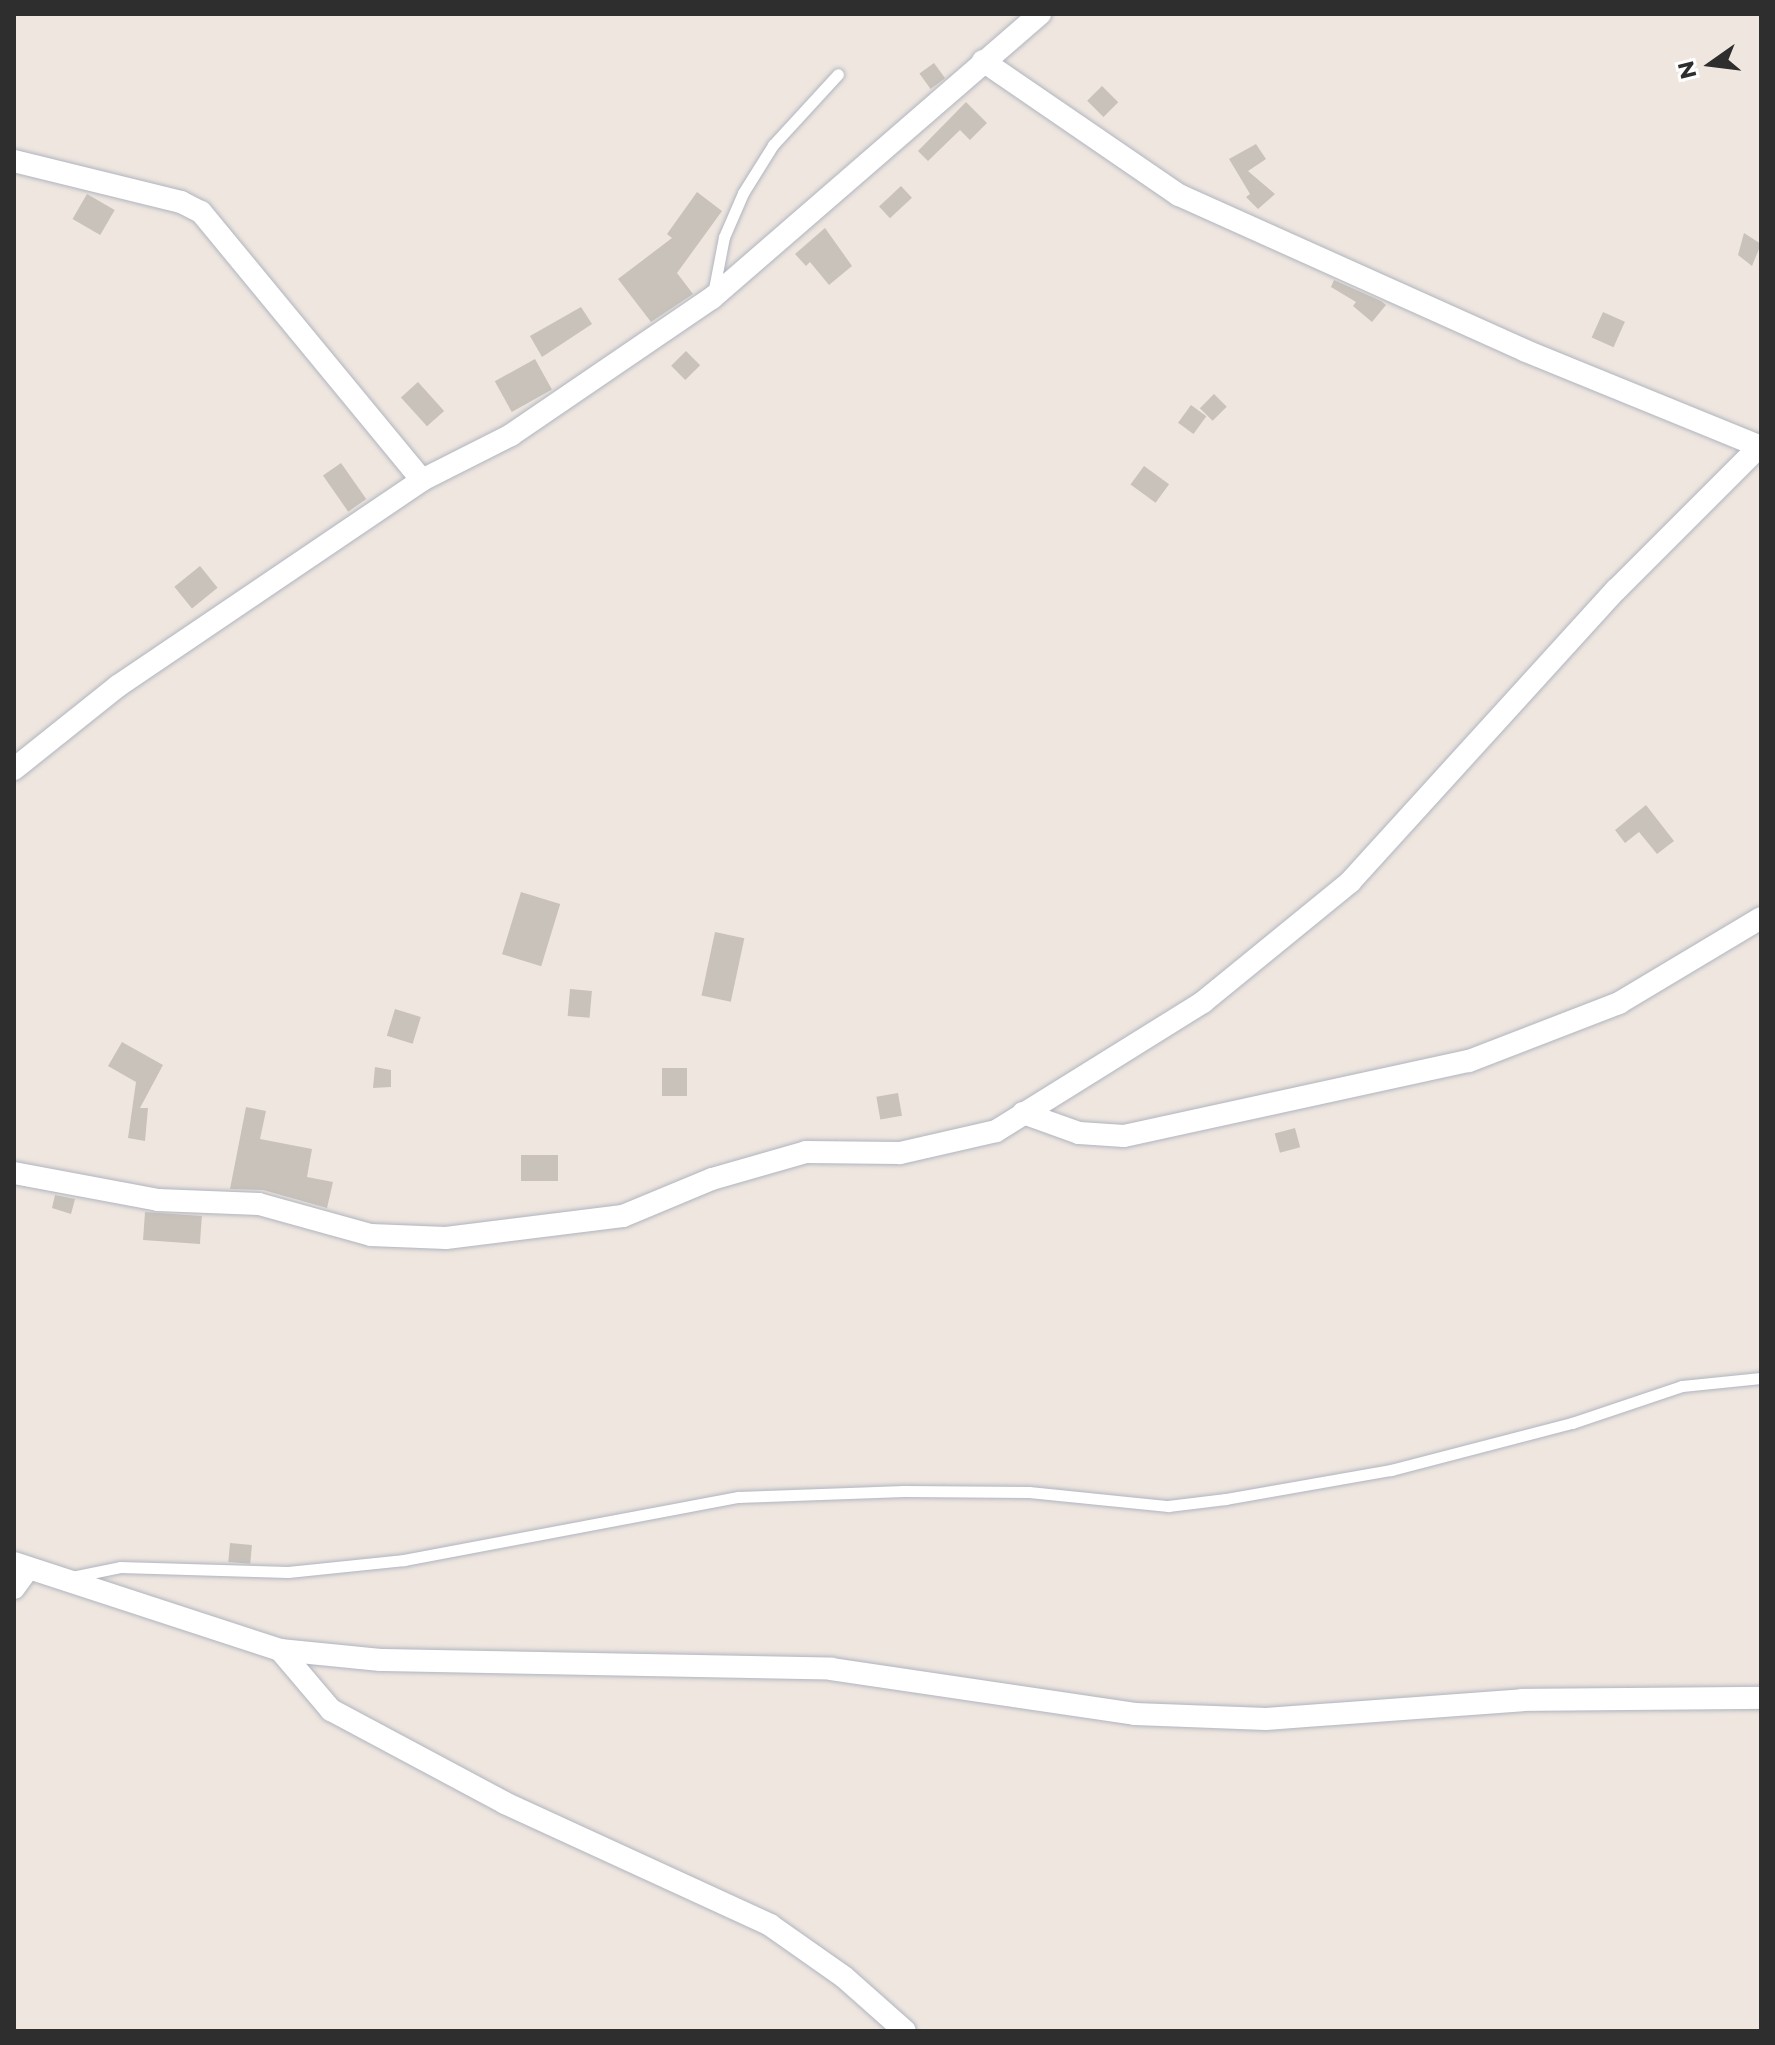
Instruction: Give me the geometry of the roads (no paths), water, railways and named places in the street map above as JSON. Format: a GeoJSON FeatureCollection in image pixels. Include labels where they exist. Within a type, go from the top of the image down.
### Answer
{"type":"FeatureCollection","features":[{"type":"Feature","properties":{"kind":"street"},"geometry":{"type":"LineString","coordinates":[[14,769],[118,686],[422,480],[511,435],[712,298],[1040,14]]}},
{"type":"Feature","properties":{"kind":"street"},"geometry":{"type":"LineString","coordinates":[[14,1173],[158,1200],[259,1204],[371,1235],[446,1238],[623,1216],[712,1179],[806,1152],[900,1153],[996,1131],[1203,1002],[1350,882],[1616,590],[1760,446],[1526,351],[1179,195],[983,61]]}},
{"type":"Feature","properties":{"kind":"street"},"geometry":{"type":"LineString","coordinates":[[14,161],[181,202],[201,212],[422,480]]}},
{"type":"Feature","properties":{"kind":"street"},"geometry":{"type":"LineString","coordinates":[[1023,1113],[1079,1133],[1124,1136],[1469,1061],[1619,1003],[1761,918]]}},
{"type":"Feature","properties":{"kind":"street"},"geometry":{"type":"LineString","coordinates":[[18,1574],[61,1581],[280,1650],[381,1660],[831,1669],[1135,1714],[1251,1718],[1522,1700],[1761,1698]]}},
{"type":"Feature","properties":{"kind":"street"},"geometry":{"type":"LineString","coordinates":[[280,1650],[331,1710],[505,1803],[770,1925],[844,1977],[905,2031]]}},
{"type":"Feature","properties":{"kind":"lane"},"geometry":{"type":"LineString","coordinates":[[712,298],[724,237],[743,193],[773,145],[838,74]]}},
{"type":"Feature","properties":{"kind":"lane"},"geometry":{"type":"LineString","coordinates":[[61,1581],[120,1567],[288,1572],[404,1560],[738,1497],[904,1491],[1029,1492],[1168,1506],[1391,1470],[1572,1423],[1664,1390],[1761,1378]]}}]}
